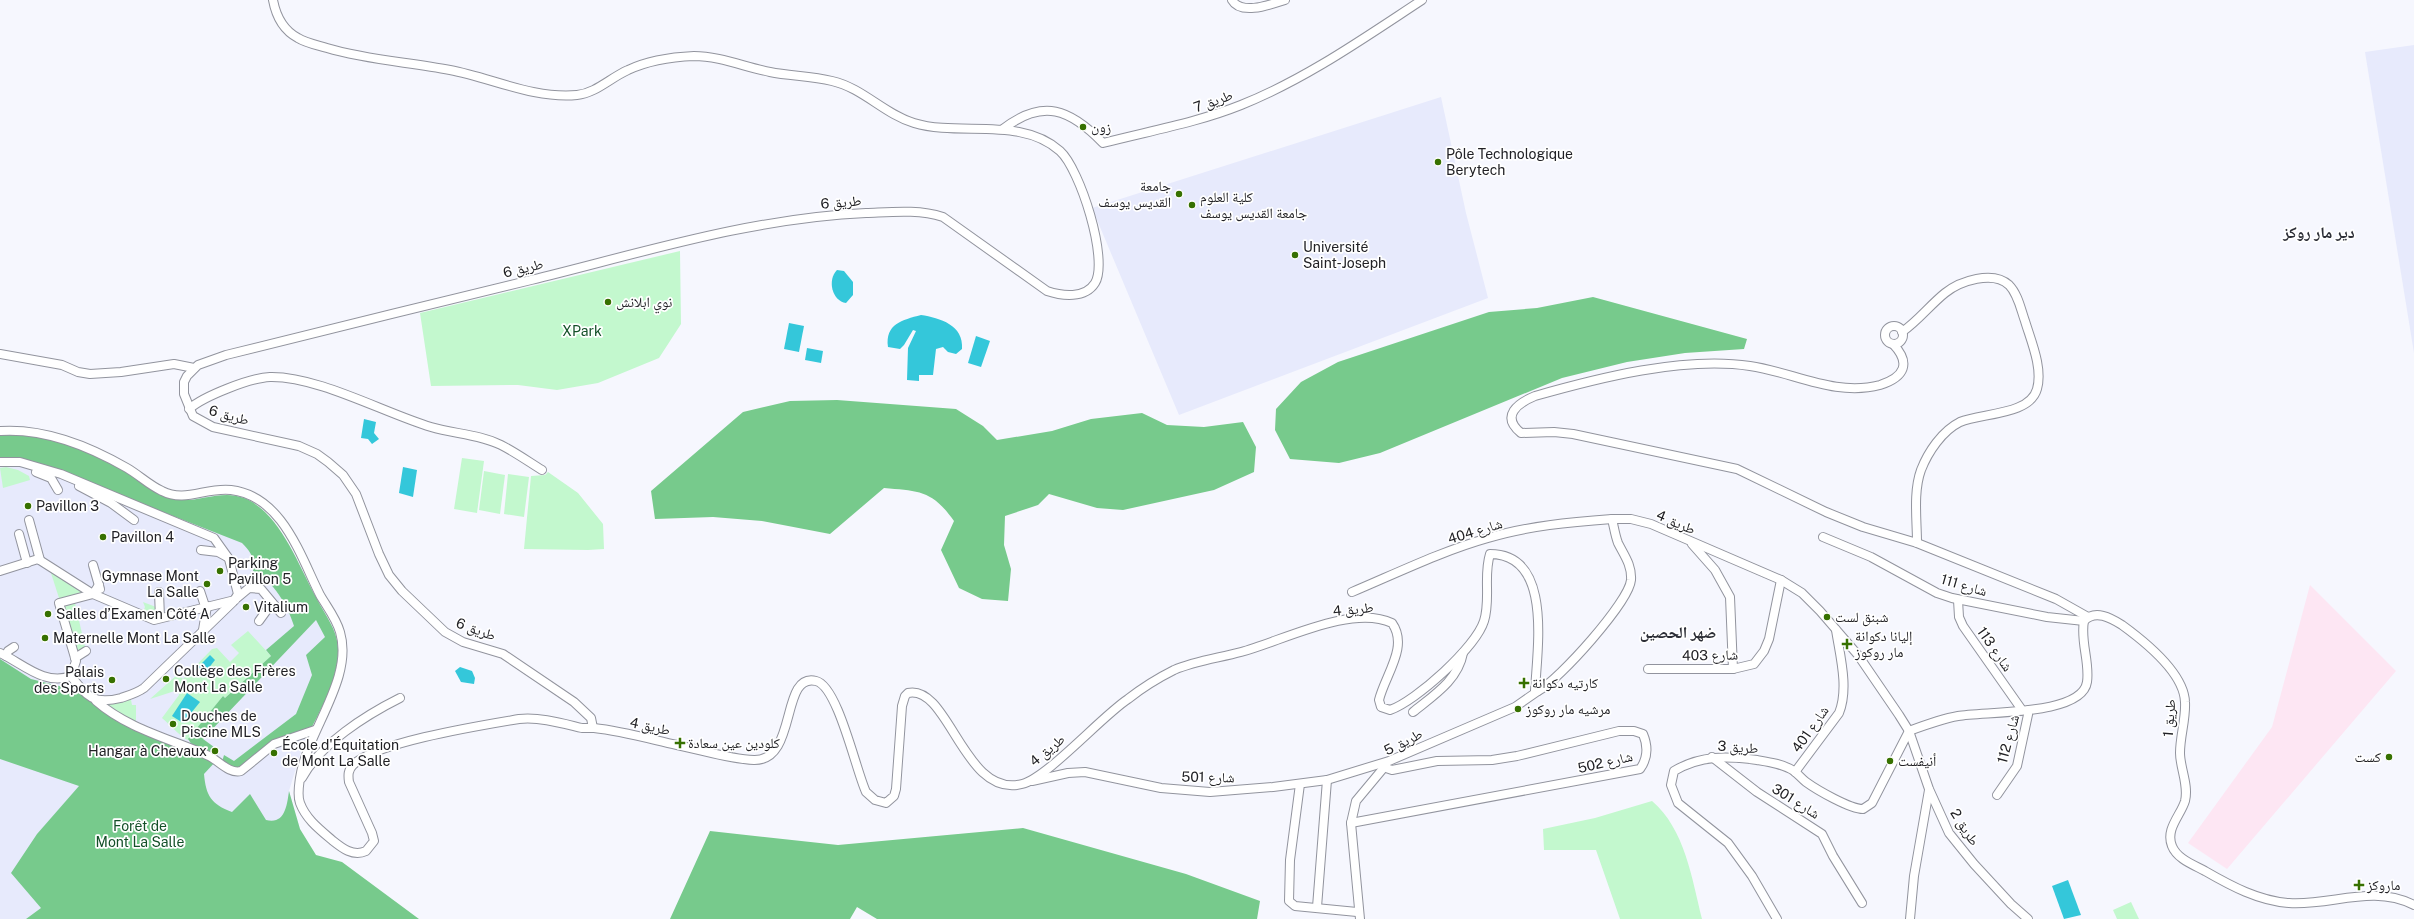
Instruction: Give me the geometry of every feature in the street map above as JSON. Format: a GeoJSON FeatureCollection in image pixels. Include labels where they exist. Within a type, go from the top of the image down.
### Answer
{"type":"FeatureCollection","features":[{"type":"Feature","properties":{"kind":"street"},"geometry":{"type":"LineString","coordinates":[[1232,0],[1239,6],[1258,7],[1285,0]]}},
{"type":"Feature","properties":{"kind":"street","name":"طريق 7"},"geometry":{"type":"LineString","coordinates":[[1003,129],[1026,115],[1056,110],[1072,116],[1103,143],[1188,124],[1241,105],[1288,84],[1330,61],[1422,0]]}},
{"type":"Feature","properties":{"kind":"street","name":"طريق 6"},"geometry":{"type":"LineString","coordinates":[[274,4],[286,28],[305,41],[362,57],[451,70],[536,93],[555,96],[587,94],[629,69],[662,60],[696,56],[773,73],[848,85],[899,117],[925,126],[1003,129],[1050,144],[1065,156],[1077,176],[1090,218],[1096,246],[1097,266],[1095,283],[1081,294],[1059,295],[1047,291],[943,217],[925,212],[905,211],[844,214],[756,226],[671,244],[226,355],[194,368],[187,376],[183,389],[189,410],[199,421],[206,425],[299,446],[317,454],[328,462],[343,475],[356,494],[389,574],[402,590],[445,632],[463,642],[503,654],[574,702],[591,718],[593,728]]}},
{"type":"Feature","properties":{"kind":"street"},"geometry":{"type":"LineString","coordinates":[[1902,332],[1913,324],[1946,292],[1977,278],[1998,279],[2009,286],[2018,302],[2032,345],[2038,374],[2037,389],[2031,400],[2022,406],[1960,423],[1948,430],[1928,455],[1920,472],[1918,490],[1917,542]]}},
{"type":"Feature","properties":{"kind":"street"},"geometry":{"type":"LineString","coordinates":[[1893,344],[1902,339],[1902,332],[1896,326],[1888,328],[1886,340],[1893,344],[1904,359],[1904,366],[1892,380],[1879,385],[1844,388],[1750,366],[1689,364],[1659,368],[1535,396],[1523,401],[1515,408],[1511,419],[1513,425],[1521,433],[1548,432],[1573,434],[1738,469],[1832,514],[1863,527],[1917,542],[2056,599],[2086,619],[2083,636],[2087,682],[2082,693],[2067,703],[2025,710],[1958,716],[1939,720],[1909,731]]}},
{"type":"Feature","properties":{"kind":"street"},"geometry":{"type":"LineString","coordinates":[[0,354],[62,365],[78,372],[90,374],[121,372],[169,365],[194,368]]}},
{"type":"Feature","properties":{"kind":"street"},"geometry":{"type":"LineString","coordinates":[[189,410],[209,398],[255,380],[271,377],[288,379],[342,394],[429,427],[469,434],[494,442],[542,470]]}},
{"type":"Feature","properties":{"kind":"street"},"geometry":{"type":"LineString","coordinates":[[0,431],[39,433],[71,442],[124,466],[169,495],[188,496],[218,490],[234,490],[255,498],[274,513],[292,537],[338,624],[342,640],[343,657],[338,679],[312,731],[299,784],[300,802],[315,826],[348,852],[358,854],[369,848],[374,841],[372,833],[349,782],[348,774],[351,766],[364,757],[402,744],[519,719],[538,719],[593,728]]}},
{"type":"Feature","properties":{"kind":"street"},"geometry":{"type":"LineString","coordinates":[[0,462],[30,464],[73,479],[207,535],[218,542],[229,559],[237,587],[236,599]]}},
{"type":"Feature","properties":{"kind":"street"},"geometry":{"type":"LineString","coordinates":[[9,462],[51,478],[58,490]]}},
{"type":"Feature","properties":{"kind":"street"},"geometry":{"type":"LineString","coordinates":[[73,479],[79,486],[111,503],[134,520]]}},
{"type":"Feature","properties":{"kind":"street"},"geometry":{"type":"LineString","coordinates":[[1538,691],[1566,669],[1618,606],[1627,591],[1631,581],[1630,565],[1618,542],[1612,519]]}},
{"type":"Feature","properties":{"kind":"street","name":"طريق 4"},"geometry":{"type":"LineString","coordinates":[[1612,519],[1641,521],[1781,580],[1802,593],[1836,629],[1874,676],[1909,731]]}},
{"type":"Feature","properties":{"kind":"street","name":"شارع 404"},"geometry":{"type":"LineString","coordinates":[[1352,592],[1422,562],[1488,538],[1526,529],[1612,519]]}},
{"type":"Feature","properties":{"kind":"street"},"geometry":{"type":"LineString","coordinates":[[28,520],[40,560],[97,595],[149,618],[160,618],[236,599]]}},
{"type":"Feature","properties":{"kind":"street"},"geometry":{"type":"LineString","coordinates":[[19,534],[27,563]]}},
{"type":"Feature","properties":{"kind":"street","name":"شارع 111"},"geometry":{"type":"LineString","coordinates":[[1823,537],[1871,557],[1937,593],[1958,600],[2047,617],[2086,619]]}},
{"type":"Feature","properties":{"kind":"street"},"geometry":{"type":"LineString","coordinates":[[1690,542],[1715,570],[1730,597],[1733,669]]}},
{"type":"Feature","properties":{"kind":"street"},"geometry":{"type":"LineString","coordinates":[[201,550],[218,552],[229,559]]}},
{"type":"Feature","properties":{"kind":"street","name":"طريق 4"},"geometry":{"type":"LineString","coordinates":[[593,728],[732,757],[760,760],[769,756],[780,743],[796,690],[808,681],[816,681],[822,684],[834,701],[866,792],[875,800],[886,803],[894,796],[896,789],[902,706],[905,696],[913,692],[920,694],[935,706],[968,754],[992,780],[1011,786],[1027,782],[1051,765],[1127,699],[1161,677],[1189,665],[1240,653],[1342,621],[1371,617],[1384,619],[1392,623],[1399,636],[1399,646],[1379,700],[1381,707],[1390,710],[1397,708],[1432,682],[1463,652],[1484,622],[1487,600],[1486,569],[1490,554],[1507,556],[1522,566],[1529,574],[1534,587],[1538,637],[1535,691],[1538,691]]}},
{"type":"Feature","properties":{"kind":"street"},"geometry":{"type":"LineString","coordinates":[[0,571],[40,560]]}},
{"type":"Feature","properties":{"kind":"street"},"geometry":{"type":"LineString","coordinates":[[93,565],[99,586],[97,595]]}},
{"type":"Feature","properties":{"kind":"street","name":"شارع 403"},"geometry":{"type":"LineString","coordinates":[[1648,669],[1733,669],[1754,664],[1764,652],[1770,633],[1781,580]]}},
{"type":"Feature","properties":{"kind":"street"},"geometry":{"type":"LineString","coordinates":[[94,700],[106,702],[139,692],[236,599],[251,587],[264,591],[281,613]]}},
{"type":"Feature","properties":{"kind":"street"},"geometry":{"type":"LineString","coordinates":[[200,591],[206,606],[203,630]]}},
{"type":"Feature","properties":{"kind":"street"},"geometry":{"type":"LineString","coordinates":[[159,592],[160,618]]}},
{"type":"Feature","properties":{"kind":"street"},"geometry":{"type":"LineString","coordinates":[[14,647],[3,654],[40,675],[65,678],[71,676],[76,665],[75,658],[59,603],[97,595]]}},
{"type":"Feature","properties":{"kind":"street","name":"شارع 113"},"geometry":{"type":"LineString","coordinates":[[1958,600],[1959,617],[1963,626],[2025,710]]}},
{"type":"Feature","properties":{"kind":"street"},"geometry":{"type":"LineString","coordinates":[[259,621],[272,603]]}},
{"type":"Feature","properties":{"kind":"street","name":"طريق 1"},"geometry":{"type":"LineString","coordinates":[[2086,619],[2099,614],[2105,616],[2140,638],[2176,675],[2184,690],[2186,709],[2180,755],[2186,798],[2174,825],[2171,838],[2172,846],[2181,856],[2240,889],[2274,900],[2298,903],[2365,895],[2389,897],[2414,905]]}},
{"type":"Feature","properties":{"kind":"street","name":"شارع 401"},"geometry":{"type":"LineString","coordinates":[[1795,772],[1838,713],[1842,705],[1843,681],[1836,629]]}},
{"type":"Feature","properties":{"kind":"street"},"geometry":{"type":"LineString","coordinates":[[75,658],[86,651]]}},
{"type":"Feature","properties":{"kind":"street"},"geometry":{"type":"LineString","coordinates":[[1413,712],[1448,683],[1460,667],[1463,652]]}},
{"type":"Feature","properties":{"kind":"street"},"geometry":{"type":"LineString","coordinates":[[71,676],[94,700],[112,714],[136,726],[179,741],[233,771],[240,772],[274,744],[312,731]]}},
{"type":"Feature","properties":{"kind":"street","name":"طريق 5"},"geometry":{"type":"LineString","coordinates":[[1358,915],[1351,823],[1356,801],[1386,764],[1514,707],[1538,691]]}},
{"type":"Feature","properties":{"kind":"street"},"geometry":{"type":"LineString","coordinates":[[299,784],[314,760],[331,743],[380,708],[400,698]]}},
{"type":"Feature","properties":{"kind":"street","name":"شارع 112"},"geometry":{"type":"LineString","coordinates":[[1998,794],[2017,766],[2025,710]]}},
{"type":"Feature","properties":{"kind":"street","name":"شارع 502"},"geometry":{"type":"LineString","coordinates":[[1351,823],[1640,769],[1645,759],[1647,744],[1643,734],[1634,731],[1619,731],[1505,758],[1484,761],[1437,761],[1402,769],[1386,764]]}},
{"type":"Feature","properties":{"kind":"street","name":"طريق 3"},"geometry":{"type":"LineString","coordinates":[[1777,919],[1752,876],[1728,843],[1685,810],[1674,795],[1671,785],[1674,771],[1688,763],[1712,757],[1727,756],[1772,763],[1795,772],[1805,781],[1853,807],[1866,808],[1872,803],[1884,782],[1909,731]]}},
{"type":"Feature","properties":{"kind":"street","name":"طريق 2"},"geometry":{"type":"LineString","coordinates":[[1909,731],[1929,789],[1949,832],[1974,864],[2010,904],[2028,919]]}},
{"type":"Feature","properties":{"kind":"street"},"geometry":{"type":"LineString","coordinates":[[221,764],[224,755]]}},
{"type":"Feature","properties":{"kind":"street","name":"شارع 301"},"geometry":{"type":"LineString","coordinates":[[1712,757],[1757,792],[1822,834],[1833,856],[1862,903]]}},
{"type":"Feature","properties":{"kind":"street","name":"شارع 501"},"geometry":{"type":"LineString","coordinates":[[1027,782],[1068,773],[1085,772],[1161,788],[1197,792],[1235,791],[1327,780],[1386,764]]}},
{"type":"Feature","properties":{"kind":"street"},"geometry":{"type":"LineString","coordinates":[[1317,907],[1327,780]]}},
{"type":"Feature","properties":{"kind":"street"},"geometry":{"type":"LineString","coordinates":[[1300,784],[1293,834],[1288,899],[1290,904],[1294,906],[1317,907],[1358,915]]}},
{"type":"Feature","properties":{"kind":"street"},"geometry":{"type":"LineString","coordinates":[[1910,919],[1914,876],[1929,789]]}},
{"type":"Feature","properties":{"kind":"shaded area"},"geometry":{"type":"Polygon","coordinates":[[[2414,45],[2414,353],[2365,52],[2414,45]]]}},
{"type":"Feature","properties":{"kind":"shaded area","name":"Université Saint-Joseph"},"geometry":{"type":"Polygon","coordinates":[[[1441,97],[1466,213],[1488,298],[1179,415],[1092,208],[1441,97]]]}},
{"type":"Feature","properties":{"kind":"shaded area","name":"Collège des Frères Mont La Salle"},"geometry":{"type":"Polygon","coordinates":[[[0,434],[170,498],[191,499],[209,496],[235,495],[246,498],[263,510],[288,543],[335,631],[338,648],[337,665],[328,694],[303,745],[289,791],[300,829],[161,919],[0,919],[0,434]]]}},
{"type":"Feature","properties":{"kind":"shaded area"},"geometry":{"type":"Polygon","coordinates":[[[2310,585],[2396,671],[2227,869],[2188,843],[2272,727],[2310,585]]]}},
{"type":"Feature","properties":{"kind":"green space","name":"XPark"},"geometry":{"type":"Polygon","coordinates":[[[680,251],[681,324],[659,358],[598,383],[557,390],[518,385],[431,386],[420,313],[680,251]]]}},
{"type":"Feature","properties":{"kind":"green space"},"geometry":{"type":"Polygon","coordinates":[[[1593,297],[1747,339],[1744,349],[1685,353],[1627,362],[1562,378],[1380,453],[1339,463],[1290,459],[1275,430],[1276,409],[1301,382],[1338,362],[1489,312],[1537,308],[1593,297]]]}},
{"type":"Feature","properties":{"kind":"green space"},"geometry":{"type":"Polygon","coordinates":[[[837,400],[956,409],[983,426],[997,440],[1052,431],[1091,419],[1142,413],[1167,425],[1204,427],[1243,422],[1256,447],[1254,472],[1214,490],[1123,510],[1097,508],[1049,494],[1038,505],[1005,516],[1004,545],[1011,569],[1008,601],[982,599],[959,588],[941,550],[954,521],[939,503],[924,494],[916,492],[884,488],[830,534],[762,521],[713,517],[655,519],[651,491],[743,412],[790,401],[837,400]]]}},
{"type":"Feature","properties":{"kind":"green space"},"geometry":{"type":"Polygon","coordinates":[[[0,434],[27,435],[47,438],[82,449],[116,465],[158,493],[169,498],[188,500],[235,495],[257,505],[268,515],[287,542],[330,622],[337,641],[338,659],[333,681],[309,733],[274,742],[241,771],[222,762],[224,755],[234,761],[296,714],[312,675],[306,655],[325,637],[316,620],[203,739],[214,747],[210,752],[192,745],[188,739],[223,696],[225,698],[271,656],[266,650],[294,626],[284,602],[267,581],[253,571],[254,563],[252,556],[242,543],[94,485],[0,461],[0,434]]]}},
{"type":"Feature","properties":{"kind":"green space"},"geometry":{"type":"Polygon","coordinates":[[[462,458],[484,461],[477,513],[454,509],[462,458]]]}},
{"type":"Feature","properties":{"kind":"green space"},"geometry":{"type":"Polygon","coordinates":[[[6,467],[18,470],[29,476],[30,480],[3,488],[0,468],[6,467]]]}},
{"type":"Feature","properties":{"kind":"green space"},"geometry":{"type":"Polygon","coordinates":[[[484,471],[505,475],[500,514],[479,510],[484,471]]]}},
{"type":"Feature","properties":{"kind":"green space"},"geometry":{"type":"Polygon","coordinates":[[[548,472],[578,493],[603,524],[604,549],[524,549],[531,476],[545,475],[548,472]]]}},
{"type":"Feature","properties":{"kind":"green space"},"geometry":{"type":"Polygon","coordinates":[[[508,474],[529,477],[524,517],[504,514],[508,474]]]}},
{"type":"Feature","properties":{"kind":"green space"},"geometry":{"type":"Polygon","coordinates":[[[50,570],[86,593],[60,601],[50,570]]]}},
{"type":"Feature","properties":{"kind":"green space"},"geometry":{"type":"Polygon","coordinates":[[[143,602],[156,607],[158,619],[142,614],[145,607],[143,602]]]}},
{"type":"Feature","properties":{"kind":"green space"},"geometry":{"type":"Polygon","coordinates":[[[75,603],[86,651],[76,658],[63,607],[75,603]]]}},
{"type":"Feature","properties":{"kind":"green space"},"geometry":{"type":"Polygon","coordinates":[[[248,631],[271,656],[225,698],[223,696],[188,740],[185,739],[162,718],[179,695],[178,690],[150,699],[178,674],[183,679],[212,649],[217,648],[230,662],[239,653],[231,645],[248,631]]]}},
{"type":"Feature","properties":{"kind":"green space","name":"Forêt de Mont La Salle"},"geometry":{"type":"Polygon","coordinates":[[[0,659],[31,679],[75,690],[112,717],[141,733],[216,761],[204,774],[206,788],[208,794],[214,802],[225,809],[232,812],[250,794],[266,820],[277,820],[284,813],[289,791],[300,829],[316,855],[342,862],[419,919],[26,919],[41,908],[11,873],[37,834],[79,786],[0,759],[0,659]]]}},
{"type":"Feature","properties":{"kind":"green space"},"geometry":{"type":"Polygon","coordinates":[[[130,695],[132,705],[136,705],[136,725],[102,702],[130,695]]]}},
{"type":"Feature","properties":{"kind":"green space"},"geometry":{"type":"Polygon","coordinates":[[[1652,801],[1663,812],[1680,840],[1686,856],[1702,919],[1620,919],[1596,850],[1544,850],[1543,829],[1595,818],[1652,801]]]}},
{"type":"Feature","properties":{"kind":"green space"},"geometry":{"type":"Polygon","coordinates":[[[1023,828],[1186,874],[1260,901],[1257,919],[877,919],[857,907],[850,919],[670,919],[710,831],[838,845],[1023,828]]]}},
{"type":"Feature","properties":{"kind":"green space"},"geometry":{"type":"Polygon","coordinates":[[[2131,902],[2139,919],[2117,919],[2113,910],[2131,902]]]}},
{"type":"Feature","properties":{"kind":"water"},"geometry":{"type":"Polygon","coordinates":[[[837,270],[844,271],[853,282],[853,295],[846,303],[837,298],[832,290],[832,279],[837,270]]]}},
{"type":"Feature","properties":{"kind":"water"},"geometry":{"type":"Polygon","coordinates":[[[921,315],[936,318],[955,328],[962,341],[962,349],[956,354],[948,352],[943,347],[936,349],[933,375],[919,375],[919,381],[907,380],[908,348],[916,331],[913,330],[900,349],[888,347],[889,333],[896,324],[901,321],[921,315]]]}},
{"type":"Feature","properties":{"kind":"water"},"geometry":{"type":"Polygon","coordinates":[[[789,323],[804,326],[799,352],[784,349],[789,323]]]}},
{"type":"Feature","properties":{"kind":"water"},"geometry":{"type":"Polygon","coordinates":[[[976,336],[990,341],[981,367],[968,363],[976,336]]]}},
{"type":"Feature","properties":{"kind":"water"},"geometry":{"type":"Polygon","coordinates":[[[807,348],[823,351],[821,363],[805,360],[807,348]]]}},
{"type":"Feature","properties":{"kind":"water"},"geometry":{"type":"Polygon","coordinates":[[[364,419],[376,422],[374,433],[379,439],[372,444],[368,439],[361,438],[364,419]]]}},
{"type":"Feature","properties":{"kind":"water"},"geometry":{"type":"Polygon","coordinates":[[[403,467],[417,470],[413,497],[399,493],[403,467]]]}},
{"type":"Feature","properties":{"kind":"water"},"geometry":{"type":"Polygon","coordinates":[[[210,655],[215,660],[204,674],[198,667],[210,655]]]}},
{"type":"Feature","properties":{"kind":"water"},"geometry":{"type":"Polygon","coordinates":[[[460,667],[472,671],[475,678],[474,684],[461,682],[455,671],[460,667]]]}},
{"type":"Feature","properties":{"kind":"water"},"geometry":{"type":"Polygon","coordinates":[[[187,693],[200,702],[183,723],[172,716],[187,693]]]}},
{"type":"Feature","properties":{"kind":"water"},"geometry":{"type":"Polygon","coordinates":[[[2068,880],[2081,915],[2064,919],[2052,886],[2068,880]]]}},
{"type":"Feature","properties":{"kind":"place","name":"زون"},"geometry":{"type":"Point","coordinates":[1083,127]}},
{"type":"Feature","properties":{"kind":"place","name":"Pôle Technologique Berytech"},"geometry":{"type":"Point","coordinates":[1438,162]}},
{"type":"Feature","properties":{"kind":"place","name":"جامعة القديس يوسف"},"geometry":{"type":"Point","coordinates":[1179,194]}},
{"type":"Feature","properties":{"kind":"place","name":"كلية العلوم جامعة القديس يوسف"},"geometry":{"type":"Point","coordinates":[1192,205]}},
{"type":"Feature","properties":{"kind":"place","name":"Université Saint-Joseph"},"geometry":{"type":"Point","coordinates":[1295,255]}},
{"type":"Feature","properties":{"kind":"place","name":"نوي ابلانش"},"geometry":{"type":"Point","coordinates":[608,302]}},
{"type":"Feature","properties":{"kind":"place","name":"Pavillon 3"},"geometry":{"type":"Point","coordinates":[28,506]}},
{"type":"Feature","properties":{"kind":"place","name":"Pavillon 4"},"geometry":{"type":"Point","coordinates":[103,537]}},
{"type":"Feature","properties":{"kind":"place","name":"Parking Pavillon 5"},"geometry":{"type":"Point","coordinates":[220,571]}},
{"type":"Feature","properties":{"kind":"place","name":"Gymnase Mont La Salle"},"geometry":{"type":"Point","coordinates":[207,584]}},
{"type":"Feature","properties":{"kind":"place","name":"Vitalium"},"geometry":{"type":"Point","coordinates":[246,607]}},
{"type":"Feature","properties":{"kind":"place","name":"Salles d’Examen Côté A"},"geometry":{"type":"Point","coordinates":[48,614]}},
{"type":"Feature","properties":{"kind":"place","name":"شبنق لست"},"geometry":{"type":"Point","coordinates":[1827,617]}},
{"type":"Feature","properties":{"kind":"place","name":"Maternelle Mont La Salle"},"geometry":{"type":"Point","coordinates":[45,638]}},
{"type":"Feature","properties":{"kind":"place","name":"إليانا دكوانة مار روكوز"},"geometry":{"type":"Point","coordinates":[1847,644]}},
{"type":"Feature","properties":{"kind":"place","name":"Collège des Frères Mont La Salle"},"geometry":{"type":"Point","coordinates":[166,679]}},
{"type":"Feature","properties":{"kind":"place","name":"Palais des Sports"},"geometry":{"type":"Point","coordinates":[112,680]}},
{"type":"Feature","properties":{"kind":"place","name":"كارتيه دكوانة"},"geometry":{"type":"Point","coordinates":[1524,683]}},
{"type":"Feature","properties":{"kind":"place","name":"مرشيه مار روكوز"},"geometry":{"type":"Point","coordinates":[1518,709]}},
{"type":"Feature","properties":{"kind":"place","name":"Douches de Piscine MLS"},"geometry":{"type":"Point","coordinates":[173,724]}},
{"type":"Feature","properties":{"kind":"place","name":"كلودين عين سعادة"},"geometry":{"type":"Point","coordinates":[680,743]}},
{"type":"Feature","properties":{"kind":"place","name":"Hangar à Chevaux"},"geometry":{"type":"Point","coordinates":[215,751]}},
{"type":"Feature","properties":{"kind":"place","name":"École d'Équitation de Mont La Salle"},"geometry":{"type":"Point","coordinates":[274,753]}},
{"type":"Feature","properties":{"kind":"place","name":"كست"},"geometry":{"type":"Point","coordinates":[2389,757]}},
{"type":"Feature","properties":{"kind":"place","name":"أنيفست"},"geometry":{"type":"Point","coordinates":[1890,761]}},
{"type":"Feature","properties":{"kind":"place","name":"ماروكز"},"geometry":{"type":"Point","coordinates":[2359,885]}},
{"type":"Feature","properties":{"kind":"district","name":"دير مار روكز"},"geometry":{"type":"Point","coordinates":[2319,232]}},
{"type":"Feature","properties":{"kind":"district","name":"ضهر الحصين"},"geometry":{"type":"Point","coordinates":[1678,632]}}]}
